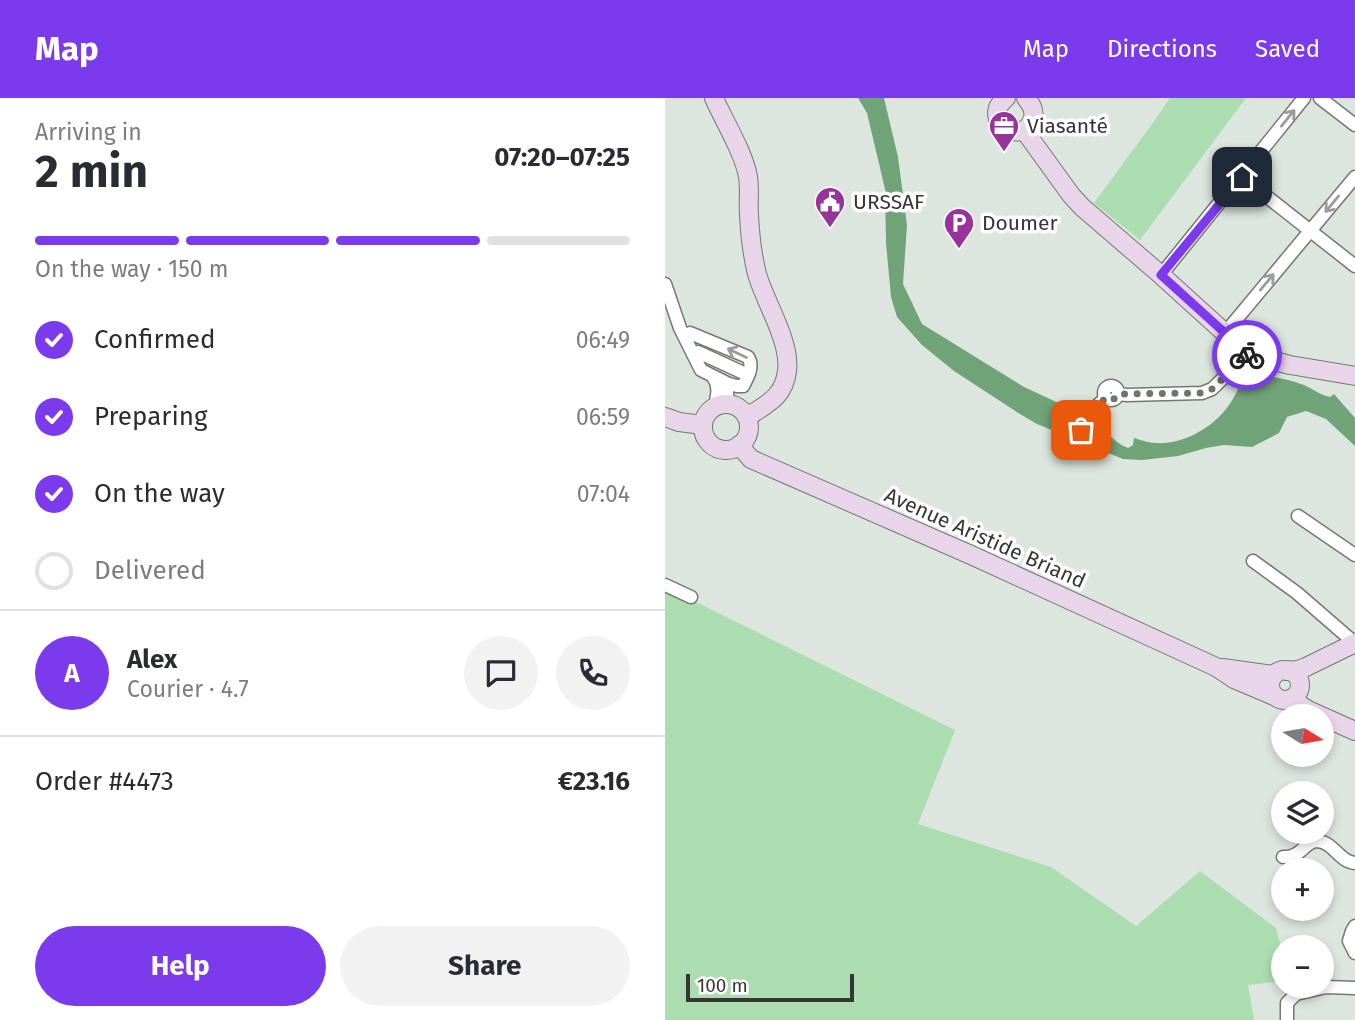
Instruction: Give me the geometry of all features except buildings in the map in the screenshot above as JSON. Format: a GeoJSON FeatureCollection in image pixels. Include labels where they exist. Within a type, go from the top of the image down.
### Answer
{"type":"FeatureCollection","features":[{"type":"Feature","properties":{"kind":"main road"},"geometry":{"type":"LineString","coordinates":[[714,98],[741,154],[748,177],[752,253],[763,292],[786,349],[787,369],[783,386],[774,400],[742,412]]}},
{"type":"Feature","properties":{"kind":"main road"},"geometry":{"type":"LineString","coordinates":[[1004,98],[998,109],[998,119],[1009,130],[1019,131],[1029,126],[1034,115],[1031,100]]}},
{"type":"Feature","properties":{"kind":"main road"},"geometry":{"type":"LineString","coordinates":[[1024,130],[1082,207],[1225,333],[1251,351],[1271,360],[1355,376]]}},
{"type":"Feature","properties":{"kind":"main road"},"geometry":{"type":"LineString","coordinates":[[722,404],[742,412],[749,425],[745,439],[733,449],[725,450],[712,445],[703,425],[705,417],[722,404]]}},
{"type":"Feature","properties":{"kind":"main road"},"geometry":{"type":"LineString","coordinates":[[665,417],[703,425]]}},
{"type":"Feature","properties":{"kind":"main road","name":"Avenue Aristide Briand"},"geometry":{"type":"LineString","coordinates":[[739,445],[751,459],[971,555],[1216,667],[1234,679],[1283,697],[1355,731]]}},
{"type":"Feature","properties":{"kind":"main road"},"geometry":{"type":"LineString","coordinates":[[1293,675],[1298,692],[1283,697],[1270,689],[1270,684],[1354,647]]}},
{"type":"Feature","properties":{"kind":"main road","name":"Avenue Aristide Briand"},"geometry":{"type":"LineString","coordinates":[[1216,667],[1293,675],[1298,670],[1354,647]]}},
{"type":"Feature","properties":{"kind":"street"},"geometry":{"type":"LineString","coordinates":[[1161,275],[1304,98]]}},
{"type":"Feature","properties":{"kind":"street"},"geometry":{"type":"LineString","coordinates":[[1319,98],[1355,125]]}},
{"type":"Feature","properties":{"kind":"street"},"geometry":{"type":"LineString","coordinates":[[1242,177],[1355,266]]}},
{"type":"Feature","properties":{"kind":"street"},"geometry":{"type":"LineString","coordinates":[[1225,333],[1355,177]]}},
{"type":"Feature","properties":{"kind":"street"},"geometry":{"type":"LineString","coordinates":[[665,284],[684,336],[702,370],[729,384],[743,386],[751,362],[748,357],[690,333],[684,336]]}},
{"type":"Feature","properties":{"kind":"street"},"geometry":{"type":"LineString","coordinates":[[1071,448],[1090,412],[1112,396],[1202,393],[1212,389],[1251,351]]}},
{"type":"Feature","properties":{"kind":"street"},"geometry":{"type":"LineString","coordinates":[[696,360],[698,352],[748,375]]}},
{"type":"Feature","properties":{"kind":"street"},"geometry":{"type":"LineString","coordinates":[[713,377],[717,381],[715,407]]}},
{"type":"Feature","properties":{"kind":"street"},"geometry":{"type":"LineString","coordinates":[[729,384],[727,398],[742,412]]}},
{"type":"Feature","properties":{"kind":"street"},"geometry":{"type":"LineString","coordinates":[[1298,516],[1355,555]]}},
{"type":"Feature","properties":{"kind":"street"},"geometry":{"type":"LineString","coordinates":[[1254,561],[1297,593],[1350,639],[1354,647]]}},
{"type":"Feature","properties":{"kind":"street"},"geometry":{"type":"LineString","coordinates":[[665,585],[691,597]]}},
{"type":"Feature","properties":{"kind":"street"},"geometry":{"type":"LineString","coordinates":[[1283,857],[1295,855],[1308,844],[1317,841],[1328,845],[1345,861],[1355,863]]}},
{"type":"Feature","properties":{"kind":"street"},"geometry":{"type":"LineString","coordinates":[[1355,926],[1349,941],[1355,953]]}},
{"type":"Feature","properties":{"kind":"street"},"geometry":{"type":"LineString","coordinates":[[1287,1020],[1287,1003],[1296,994],[1326,987],[1355,988]]}},
{"type":"Feature","properties":{"kind":"shaded area"},"geometry":{"type":"Polygon","coordinates":[[[858,98],[884,98],[898,157],[907,225],[903,284],[922,324],[1024,387],[1091,418],[1117,442],[1128,448],[1133,445],[1134,438],[1167,443],[1199,432],[1225,410],[1237,392],[1239,381],[1254,375],[1292,381],[1330,397],[1334,394],[1355,418],[1355,446],[1326,419],[1306,411],[1287,417],[1279,433],[1252,447],[1224,445],[1178,456],[1123,459],[1037,424],[954,371],[922,345],[897,317],[891,297],[885,189],[867,113],[858,98]]]}},
{"type":"Feature","properties":{"kind":"shaded area"},"geometry":{"type":"Polygon","coordinates":[[[1170,98],[1246,98],[1140,240],[1094,203],[1170,98]]]}},
{"type":"Feature","properties":{"kind":"shaded area"},"geometry":{"type":"Polygon","coordinates":[[[665,589],[955,730],[918,824],[1051,867],[1136,926],[1200,871],[1276,928],[1278,935],[1271,935],[1271,982],[1248,985],[1254,1020],[665,1020],[665,589]]]}},
{"type":"Feature","properties":{"kind":"way so far"},"geometry":{"type":"LineString","coordinates":[[1081,430],[1090,412],[1106,398],[1113,400],[1118,394],[1202,393],[1212,389],[1247,355]]}},
{"type":"Feature","properties":{"kind":"place","name":"Viasanté"},"geometry":{"type":"Point","coordinates":[1004,153]}},
{"type":"Feature","properties":{"kind":"place","name":"URSSAF"},"geometry":{"type":"Point","coordinates":[830,229]}},
{"type":"Feature","properties":{"kind":"place","name":"Doumer"},"geometry":{"type":"Point","coordinates":[959,250]}},
{"type":"Feature","properties":{"kind":"route"},"geometry":{"type":"LineString","coordinates":[[1242,177],[1161,275],[1225,333],[1251,351],[1247,355]]}}]}
